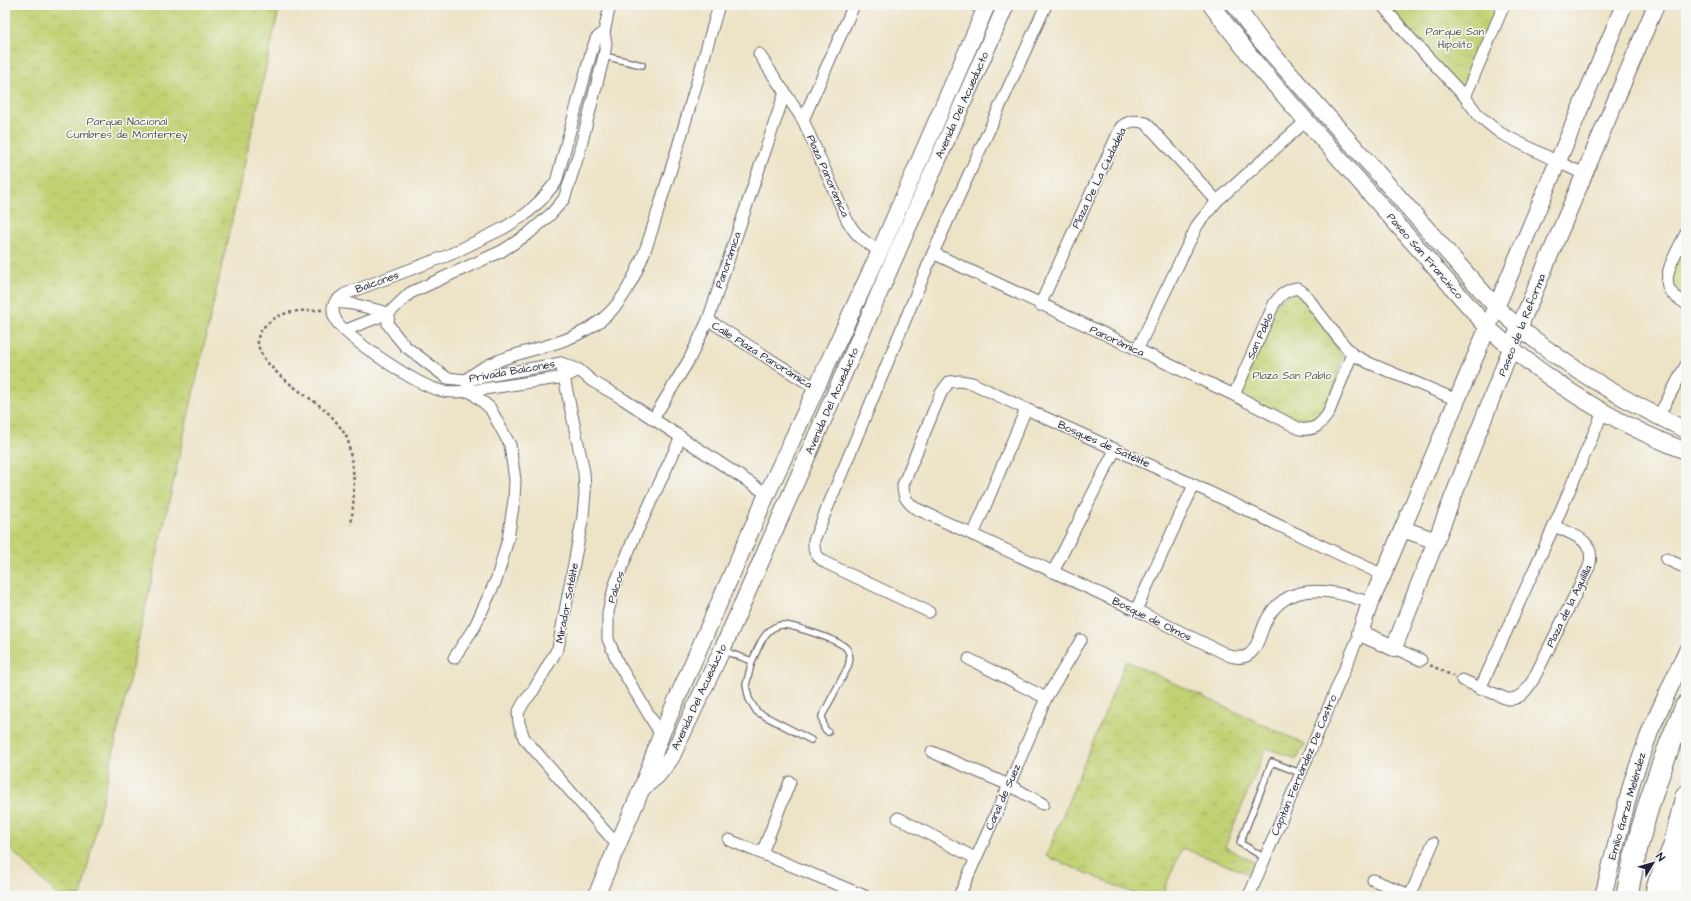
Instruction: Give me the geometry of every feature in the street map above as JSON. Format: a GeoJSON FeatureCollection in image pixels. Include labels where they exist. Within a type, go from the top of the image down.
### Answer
{"type":"FeatureCollection","features":[{"type":"Feature","properties":{"kind":"highway"},"geometry":{"type":"LineString","coordinates":[[1627,896],[1633,864],[1658,774],[1686,706]]}},
{"type":"Feature","properties":{"kind":"highway"},"geometry":{"type":"LineString","coordinates":[[1655,896],[1659,882],[1674,846],[1686,796]]}},
{"type":"Feature","properties":{"kind":"highway"},"geometry":{"type":"LineString","coordinates":[[1673,896],[1674,846]]}},
{"type":"Feature","properties":{"kind":"street","name":"Balcones"},"geometry":{"type":"LineString","coordinates":[[346,330],[389,313],[410,293],[502,251],[522,239],[551,214],[564,199],[579,153],[604,56],[606,44],[604,32],[610,5]]}},
{"type":"Feature","properties":{"kind":"street"},"geometry":{"type":"LineString","coordinates":[[454,658],[475,626],[497,578],[508,539],[514,500],[515,480],[510,445],[490,408],[470,391],[466,380],[482,368],[512,356],[574,336],[592,327],[610,312],[624,294],[643,258],[671,172],[719,5]]}},
{"type":"Feature","properties":{"kind":"street"},"geometry":{"type":"LineString","coordinates":[[803,120],[854,5]]}},
{"type":"Feature","properties":{"kind":"street","name":"Avenida Del Acueducto"},"geometry":{"type":"LineString","coordinates":[[642,788],[657,776],[671,758],[722,650],[1006,5]]}},
{"type":"Feature","properties":{"kind":"street"},"geometry":{"type":"LineString","coordinates":[[929,612],[826,563],[817,557],[813,549],[817,533],[933,254],[1046,5]]}},
{"type":"Feature","properties":{"kind":"street","name":"Paseo San Francisco"},"geometry":{"type":"LineString","coordinates":[[1211,5],[1258,66],[1488,328],[1511,349],[1546,376],[1603,412],[1652,438],[1686,451]]}},
{"type":"Feature","properties":{"kind":"street","name":"Paseo San Francisco"},"geometry":{"type":"LineString","coordinates":[[1235,5],[1260,40],[1496,307],[1520,328],[1588,378],[1658,417],[1686,430]]}},
{"type":"Feature","properties":{"kind":"street"},"geometry":{"type":"LineString","coordinates":[[1382,5],[1410,38],[1465,97],[1479,116],[1500,133],[1584,174]]}},
{"type":"Feature","properties":{"kind":"street"},"geometry":{"type":"LineString","coordinates":[[1465,97],[1504,5]]}},
{"type":"Feature","properties":{"kind":"street"},"geometry":{"type":"LineString","coordinates":[[1421,660],[1360,633],[1370,603],[1624,5]]}},
{"type":"Feature","properties":{"kind":"street","name":"Paseo de la Reforma"},"geometry":{"type":"LineString","coordinates":[[1394,648],[1511,349],[1656,5]]}},
{"type":"Feature","properties":{"kind":"street","name":"Avenida Del Acueducto"},"geometry":{"type":"LineString","coordinates":[[596,896],[642,788],[661,735],[767,494],[880,251],[982,6]]}},
{"type":"Feature","properties":{"kind":"street","name":"Balcones"},"geometry":{"type":"LineString","coordinates":[[333,306],[345,294],[449,255],[504,228],[526,214],[541,200],[556,182],[591,53],[596,40],[604,32]]}},
{"type":"Feature","properties":{"kind":"street","name":"Plaza Panorámica"},"geometry":{"type":"LineString","coordinates":[[759,54],[803,120],[847,220],[854,232],[863,241],[880,251]]}},
{"type":"Feature","properties":{"kind":"street","name":"Panorámica"},"geometry":{"type":"LineString","coordinates":[[654,419],[689,360],[708,320],[785,92]]}},
{"type":"Feature","properties":{"kind":"street","name":"Plaza De La Ciudadela"},"geometry":{"type":"LineString","coordinates":[[1040,304],[1121,127],[1127,122],[1136,120],[1146,123],[1217,201]]}},
{"type":"Feature","properties":{"kind":"street"},"geometry":{"type":"LineString","coordinates":[[1137,350],[1198,224],[1217,201],[1306,121]]}},
{"type":"Feature","properties":{"kind":"street"},"geometry":{"type":"LineString","coordinates":[[1686,233],[1669,269],[1666,282],[1670,291],[1686,304]]}},
{"type":"Feature","properties":{"kind":"street","name":"Panorámica"},"geometry":{"type":"LineString","coordinates":[[933,254],[1234,395],[1300,429],[1309,430],[1315,428],[1325,418],[1352,354]]}},
{"type":"Feature","properties":{"kind":"street","name":"San Pablo"},"geometry":{"type":"LineString","coordinates":[[1234,395],[1274,304],[1281,294],[1289,289],[1297,288],[1304,293],[1352,354]]}},
{"type":"Feature","properties":{"kind":"street"},"geometry":{"type":"LineString","coordinates":[[333,306],[353,304],[389,313]]}},
{"type":"Feature","properties":{"kind":"street","name":"Privada Balcones"},"geometry":{"type":"LineString","coordinates":[[333,306],[336,321],[371,351],[422,383],[438,390],[455,392],[470,391],[565,377],[579,370]]}},
{"type":"Feature","properties":{"kind":"street","name":"Privada Balcones"},"geometry":{"type":"LineString","coordinates":[[389,313],[388,324],[394,334],[405,346],[447,378],[466,380],[561,363],[579,370],[767,494]]}},
{"type":"Feature","properties":{"kind":"street","name":"Calle Plaza Panorámica"},"geometry":{"type":"LineString","coordinates":[[708,320],[817,389]]}},
{"type":"Feature","properties":{"kind":"street"},"geometry":{"type":"LineString","coordinates":[[1352,354],[1369,363],[1457,400]]}},
{"type":"Feature","properties":{"kind":"street","name":"Mirador Satélite"},"geometry":{"type":"LineString","coordinates":[[561,363],[584,472],[585,493],[583,516],[558,648],[533,691],[518,712],[519,723],[524,738],[618,846]]}},
{"type":"Feature","properties":{"kind":"street"},"geometry":{"type":"LineString","coordinates":[[1658,417],[1686,365]]}},
{"type":"Feature","properties":{"kind":"street","name":"Bosques de Satélite"},"geometry":{"type":"LineString","coordinates":[[915,508],[908,503],[903,494],[903,485],[941,393],[950,382],[960,380],[972,382],[1115,450],[1194,484],[1383,575]]}},
{"type":"Feature","properties":{"kind":"street"},"geometry":{"type":"LineString","coordinates":[[973,534],[1026,409]]}},
{"type":"Feature","properties":{"kind":"street"},"geometry":{"type":"LineString","coordinates":[[1462,680],[1480,689],[1554,526],[1603,412]]}},
{"type":"Feature","properties":{"kind":"street","name":"Palcos"},"geometry":{"type":"LineString","coordinates":[[661,735],[618,663],[608,639],[608,612],[616,584],[634,538],[681,437]]}},
{"type":"Feature","properties":{"kind":"street"},"geometry":{"type":"LineString","coordinates":[[1053,572],[1115,450]]}},
{"type":"Feature","properties":{"kind":"street"},"geometry":{"type":"LineString","coordinates":[[1136,610],[1194,484]]}},
{"type":"Feature","properties":{"kind":"street","name":"Bosque de Olmos"},"geometry":{"type":"LineString","coordinates":[[915,508],[1136,610],[1230,656],[1240,658],[1248,656],[1253,651],[1268,617],[1278,605],[1291,595],[1309,590],[1334,592],[1352,596],[1370,603]]}},
{"type":"Feature","properties":{"kind":"street","name":"Plaza de la Aguililla"},"geometry":{"type":"LineString","coordinates":[[1480,689],[1507,700],[1514,700],[1525,692],[1533,680],[1589,567],[1592,559],[1591,550],[1585,542],[1576,536],[1554,526]]}},
{"type":"Feature","properties":{"kind":"street"},"geometry":{"type":"LineString","coordinates":[[1403,528],[1436,541]]}},
{"type":"Feature","properties":{"kind":"street"},"geometry":{"type":"LineString","coordinates":[[1666,559],[1686,568]]}},
{"type":"Feature","properties":{"kind":"street","name":"Capitán Fernández De Castro"},"geometry":{"type":"LineString","coordinates":[[1249,896],[1360,633]]}},
{"type":"Feature","properties":{"kind":"street","name":"Canal de Suez"},"geometry":{"type":"LineString","coordinates":[[959,896],[1046,698],[1081,640]]}},
{"type":"Feature","properties":{"kind":"street","name":"Emilio Garza Meléndez"},"geometry":{"type":"LineString","coordinates":[[1603,896],[1617,836],[1634,775],[1651,729],[1686,652]]}},
{"type":"Feature","properties":{"kind":"street"},"geometry":{"type":"LineString","coordinates":[[969,659],[1046,698]]}},
{"type":"Feature","properties":{"kind":"street"},"geometry":{"type":"LineString","coordinates":[[932,752],[1009,785],[1043,804]]}},
{"type":"Feature","properties":{"kind":"street"},"geometry":{"type":"LineString","coordinates":[[762,853],[790,782]]}},
{"type":"Feature","properties":{"kind":"street"},"geometry":{"type":"LineString","coordinates":[[898,818],[976,858]]}},
{"type":"Feature","properties":{"kind":"street"},"geometry":{"type":"LineString","coordinates":[[729,840],[865,896]]}},
{"type":"Feature","properties":{"kind":"street"},"geometry":{"type":"LineString","coordinates":[[1373,880],[1410,896],[1434,843]]}},
{"type":"Feature","properties":{"kind":"lane"},"geometry":{"type":"LineString","coordinates":[[604,56],[642,65]]}},
{"type":"Feature","properties":{"kind":"lane"},"geometry":{"type":"LineString","coordinates":[[811,740],[757,712],[749,699],[746,685],[752,661],[765,634],[774,627],[782,625],[826,636],[840,642],[847,648],[850,658],[848,666],[822,716],[824,728],[828,732]]}},
{"type":"Feature","properties":{"kind":"lane"},"geometry":{"type":"LineString","coordinates":[[722,650],[752,661]]}},
{"type":"Feature","properties":{"kind":"lane"},"geometry":{"type":"LineString","coordinates":[[1265,858],[1240,843],[1272,762],[1300,774]]}},
{"type":"Feature","properties":{"kind":"path"},"geometry":{"type":"LineString","coordinates":[[333,306],[289,311],[280,315],[265,326],[259,333],[257,342],[259,351],[268,364],[325,410],[338,424],[347,439],[354,470],[355,491],[351,525]]}},
{"type":"Feature","properties":{"kind":"path"},"geometry":{"type":"LineString","coordinates":[[1421,660],[1462,680]]}},
{"type":"Feature","properties":{"kind":"green space","name":"Parque Nacional Cumbres de Monterrey"},"geometry":{"type":"Polygon","coordinates":[[[5,5],[280,5],[81,896],[59,896],[5,844],[5,5]]]}},
{"type":"Feature","properties":{"kind":"green space","name":"Parque San Hipolito"},"geometry":{"type":"Polygon","coordinates":[[[1382,5],[1504,5],[1465,97],[1382,5]]]}},
{"type":"Feature","properties":{"kind":"green space"},"geometry":{"type":"Polygon","coordinates":[[[1686,233],[1686,304],[1676,297],[1669,269],[1686,233]]]}},
{"type":"Feature","properties":{"kind":"green space","name":"Plaza San Pablo"},"geometry":{"type":"Polygon","coordinates":[[[1297,288],[1342,355],[1331,407],[1300,429],[1234,395],[1274,304],[1297,288]]]}},
{"type":"Feature","properties":{"kind":"green space"},"geometry":{"type":"Polygon","coordinates":[[[1126,661],[1305,744],[1297,759],[1266,748],[1225,847],[1257,864],[1252,875],[1182,848],[1161,896],[1140,896],[1046,856],[1126,661]]]}}]}
